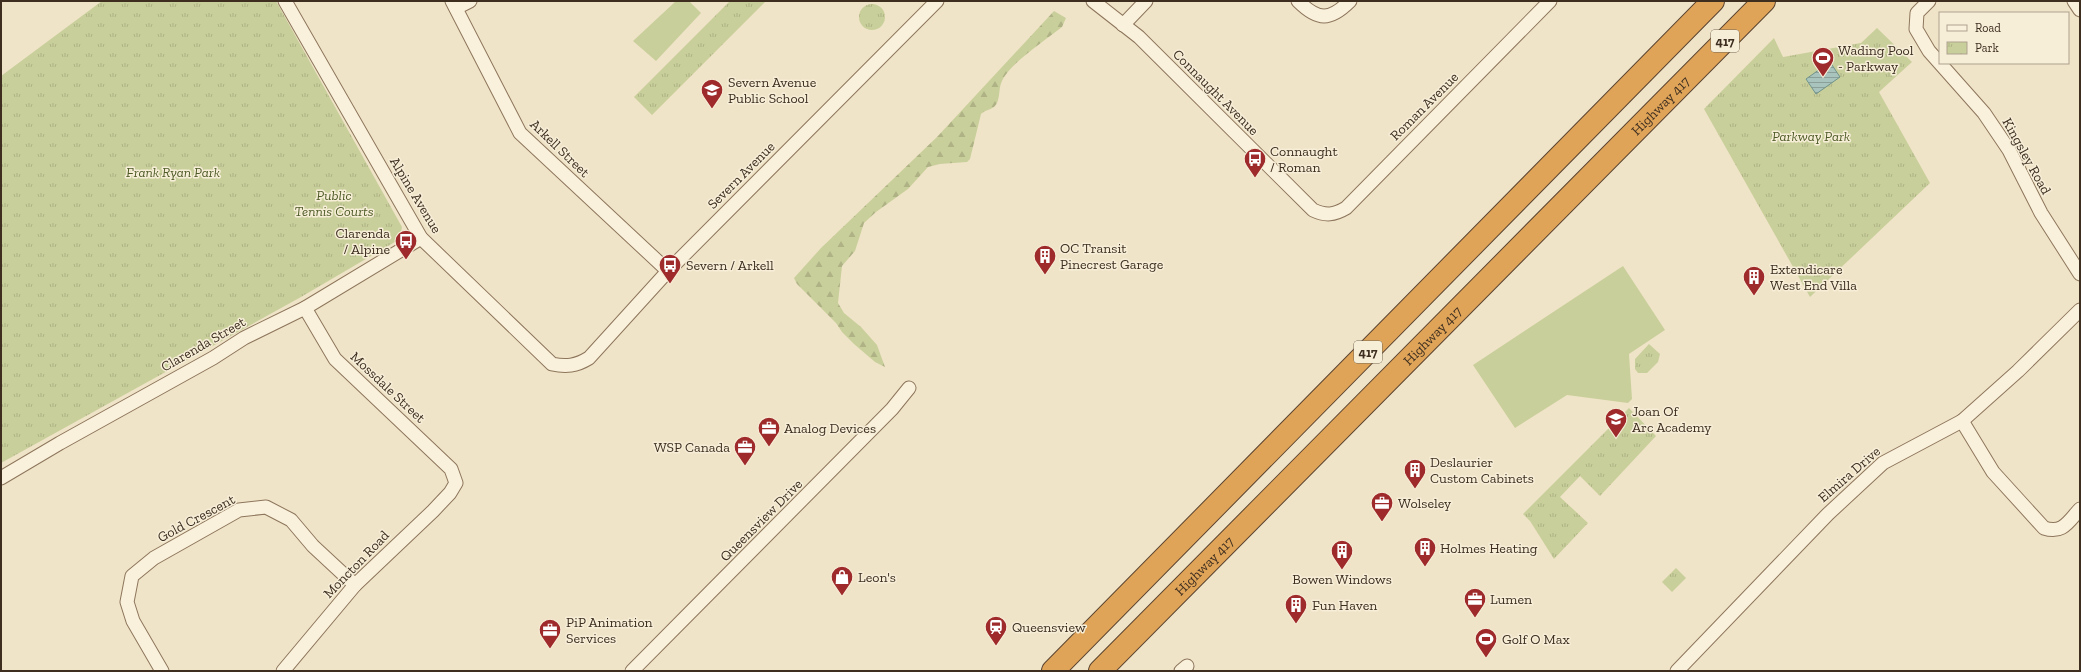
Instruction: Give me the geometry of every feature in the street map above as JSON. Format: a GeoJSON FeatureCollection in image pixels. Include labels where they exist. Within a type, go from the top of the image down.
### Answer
{"type":"FeatureCollection","features":[{"type":"Feature","properties":{"kind":"highway","name":"417"},"geometry":{"type":"LineString","coordinates":[[1053,671],[1712,1]]}},
{"type":"Feature","properties":{"kind":"highway","name":"Highway 417"},"geometry":{"type":"LineString","coordinates":[[1100,671],[1764,1]]}},
{"type":"Feature","properties":{"kind":"street","name":"Alpine Avenue"},"geometry":{"type":"LineString","coordinates":[[285,1],[421,238],[552,364],[565,366]]}},
{"type":"Feature","properties":{"kind":"street"},"geometry":{"type":"LineString","coordinates":[[454,5],[470,1]]}},
{"type":"Feature","properties":{"kind":"street","name":"Severn Avenue"},"geometry":{"type":"LineString","coordinates":[[565,366],[579,364],[589,358],[668,271],[937,1]]}},
{"type":"Feature","properties":{"kind":"street","name":"Connaught Avenue"},"geometry":{"type":"LineString","coordinates":[[1093,1],[1152,50],[1313,210]]}},
{"type":"Feature","properties":{"kind":"street"},"geometry":{"type":"LineString","coordinates":[[1123,25],[1146,1]]}},
{"type":"Feature","properties":{"kind":"street"},"geometry":{"type":"LineString","coordinates":[[1298,1],[1315,15],[1324,17],[1340,11],[1350,1]]}},
{"type":"Feature","properties":{"kind":"street","name":"Roman Avenue"},"geometry":{"type":"LineString","coordinates":[[1313,210],[1325,215],[1336,214],[1346,208],[1550,1]]}},
{"type":"Feature","properties":{"kind":"street","name":"Kingsley Road"},"geometry":{"type":"LineString","coordinates":[[1929,1],[1917,13],[1916,29],[1929,51],[1939,62]]}},
{"type":"Feature","properties":{"kind":"street"},"geometry":{"type":"LineString","coordinates":[[2074,1],[2080,10]]}},
{"type":"Feature","properties":{"kind":"street","name":"Arkell Street"},"geometry":{"type":"LineString","coordinates":[[454,5],[520,134],[668,271]]}},
{"type":"Feature","properties":{"kind":"street","name":"Kingsley Road"},"geometry":{"type":"LineString","coordinates":[[1941,64],[1984,113],[2004,144],[2041,213],[2080,274]]}},
{"type":"Feature","properties":{"kind":"street","name":"Clarenda Street"},"geometry":{"type":"LineString","coordinates":[[1,478],[60,443],[213,358],[244,338],[306,308],[421,238]]}},
{"type":"Feature","properties":{"kind":"street","name":"Mossdale Street"},"geometry":{"type":"LineString","coordinates":[[306,308],[335,359],[451,469],[456,483]]}},
{"type":"Feature","properties":{"kind":"street","name":"Elmira Drive"},"geometry":{"type":"LineString","coordinates":[[1678,671],[1828,514],[1883,463],[1962,421],[2018,371],[2080,310]]}},
{"type":"Feature","properties":{"kind":"street","name":"Queensview Drive"},"geometry":{"type":"LineString","coordinates":[[632,671],[892,410],[909,388]]}},
{"type":"Feature","properties":{"kind":"street"},"geometry":{"type":"LineString","coordinates":[[1962,421],[1992,472],[2044,528],[2053,531],[2061,529],[2080,509]]}},
{"type":"Feature","properties":{"kind":"street","name":"Moncton Road"},"geometry":{"type":"LineString","coordinates":[[283,671],[355,585],[433,511],[450,493],[456,483]]}},
{"type":"Feature","properties":{"kind":"street","name":"Gold Crescent"},"geometry":{"type":"LineString","coordinates":[[162,671],[133,621],[127,602],[132,576],[154,558],[239,510],[266,507],[291,520],[313,546],[355,585]]}},
{"type":"Feature","properties":{"kind":"green space","name":"Frank Ryan Park"},"geometry":{"type":"Polygon","coordinates":[[[102,1],[276,1],[402,227],[400,239],[301,297],[1,463],[1,76],[102,1]]]}},
{"type":"Feature","properties":{"kind":"green space"},"geometry":{"type":"Polygon","coordinates":[[[676,1],[689,1],[701,13],[656,61],[633,41],[676,1]]]}},
{"type":"Feature","properties":{"kind":"green space"},"geometry":{"type":"Polygon","coordinates":[[[730,1],[766,1],[652,115],[634,97],[730,1]]]}},
{"type":"Feature","properties":{"kind":"green space"},"geometry":{"type":"Polygon","coordinates":[[[872,4],[881,8],[885,17],[881,26],[872,30],[863,26],[859,17],[863,8],[872,4]]]}},
{"type":"Feature","properties":{"kind":"green space"},"geometry":{"type":"Polygon","coordinates":[[[1054,11],[1066,18],[1062,27],[1020,59],[1006,74],[1001,84],[998,101],[994,107],[981,114],[970,159],[967,162],[940,164],[928,167],[908,189],[876,212],[864,223],[855,251],[842,266],[838,303],[844,313],[861,327],[877,345],[885,367],[875,362],[854,344],[842,332],[836,323],[797,284],[794,278],[821,248],[937,137],[1054,11]]]}},
{"type":"Feature","properties":{"kind":"green space","name":"Parkway Park"},"geometry":{"type":"Polygon","coordinates":[[[1877,28],[1912,62],[1879,92],[1930,183],[1810,297],[1704,109],[1774,38],[1783,57],[1861,43],[1877,28]]]}},
{"type":"Feature","properties":{"kind":"green space"},"geometry":{"type":"Polygon","coordinates":[[[1623,266],[1665,330],[1629,354],[1632,399],[1628,403],[1567,395],[1515,428],[1473,365],[1623,266]]]}},
{"type":"Feature","properties":{"kind":"green space"},"geometry":{"type":"Polygon","coordinates":[[[1649,344],[1660,354],[1658,362],[1647,373],[1638,373],[1635,369],[1635,359],[1649,344]]]}},
{"type":"Feature","properties":{"kind":"green space"},"geometry":{"type":"Polygon","coordinates":[[[1629,408],[1656,436],[1600,496],[1580,476],[1560,497],[1588,523],[1554,559],[1530,521],[1523,514],[1629,408]]]}},
{"type":"Feature","properties":{"kind":"green space"},"geometry":{"type":"Polygon","coordinates":[[[1676,568],[1686,578],[1672,592],[1662,582],[1676,568]]]}},
{"type":"Feature","properties":{"kind":"water","name":"Wading Pool - Parkway"},"geometry":{"type":"Polygon","coordinates":[[[1830,62],[1840,77],[1816,94],[1806,79],[1830,62]]]}},
{"type":"Feature","properties":{"kind":"place","name":"Wading Pool - Parkway"},"geometry":{"type":"Point","coordinates":[1823,78]}},
{"type":"Feature","properties":{"kind":"place","name":"Severn Avenue Public School"},"geometry":{"type":"Point","coordinates":[712,110]}},
{"type":"Feature","properties":{"kind":"place","name":"Connaught / Roman"},"geometry":{"type":"Point","coordinates":[1255,178]}},
{"type":"Feature","properties":{"kind":"place","name":"Clarenda / Alpine"},"geometry":{"type":"Point","coordinates":[406,260]}},
{"type":"Feature","properties":{"kind":"place","name":"OC Transit Pinecrest Garage"},"geometry":{"type":"Point","coordinates":[1045,276]}},
{"type":"Feature","properties":{"kind":"place","name":"Severn / Arkell"},"geometry":{"type":"Point","coordinates":[670,284]}},
{"type":"Feature","properties":{"kind":"place","name":"Extendicare West End Villa"},"geometry":{"type":"Point","coordinates":[1754,296]}},
{"type":"Feature","properties":{"kind":"place","name":"Joan Of Arc Academy"},"geometry":{"type":"Point","coordinates":[1616,438]}},
{"type":"Feature","properties":{"kind":"place","name":"Analog Devices"},"geometry":{"type":"Point","coordinates":[769,448]}},
{"type":"Feature","properties":{"kind":"place","name":"WSP Canada"},"geometry":{"type":"Point","coordinates":[745,466]}},
{"type":"Feature","properties":{"kind":"place","name":"Deslaurier Custom Cabinets"},"geometry":{"type":"Point","coordinates":[1415,490]}},
{"type":"Feature","properties":{"kind":"place","name":"Wolseley"},"geometry":{"type":"Point","coordinates":[1382,522]}},
{"type":"Feature","properties":{"kind":"place","name":"Holmes Heating"},"geometry":{"type":"Point","coordinates":[1425,568]}},
{"type":"Feature","properties":{"kind":"place","name":"Bowen Windows"},"geometry":{"type":"Point","coordinates":[1342,570]}},
{"type":"Feature","properties":{"kind":"place","name":"Leon's"},"geometry":{"type":"Point","coordinates":[842,596]}},
{"type":"Feature","properties":{"kind":"place","name":"Lumen"},"geometry":{"type":"Point","coordinates":[1475,618]}},
{"type":"Feature","properties":{"kind":"place","name":"Fun Haven"},"geometry":{"type":"Point","coordinates":[1296,624]}},
{"type":"Feature","properties":{"kind":"place","name":"Queensview"},"geometry":{"type":"Point","coordinates":[996,646]}},
{"type":"Feature","properties":{"kind":"place","name":"PiP Animation Services"},"geometry":{"type":"Point","coordinates":[550,650]}},
{"type":"Feature","properties":{"kind":"place","name":"Golf O Max"},"geometry":{"type":"Point","coordinates":[1486,658]}},
{"type":"Feature","properties":{"kind":"park label","name":"Public Tennis Courts"},"geometry":{"type":"Point","coordinates":[334,204]}}]}
